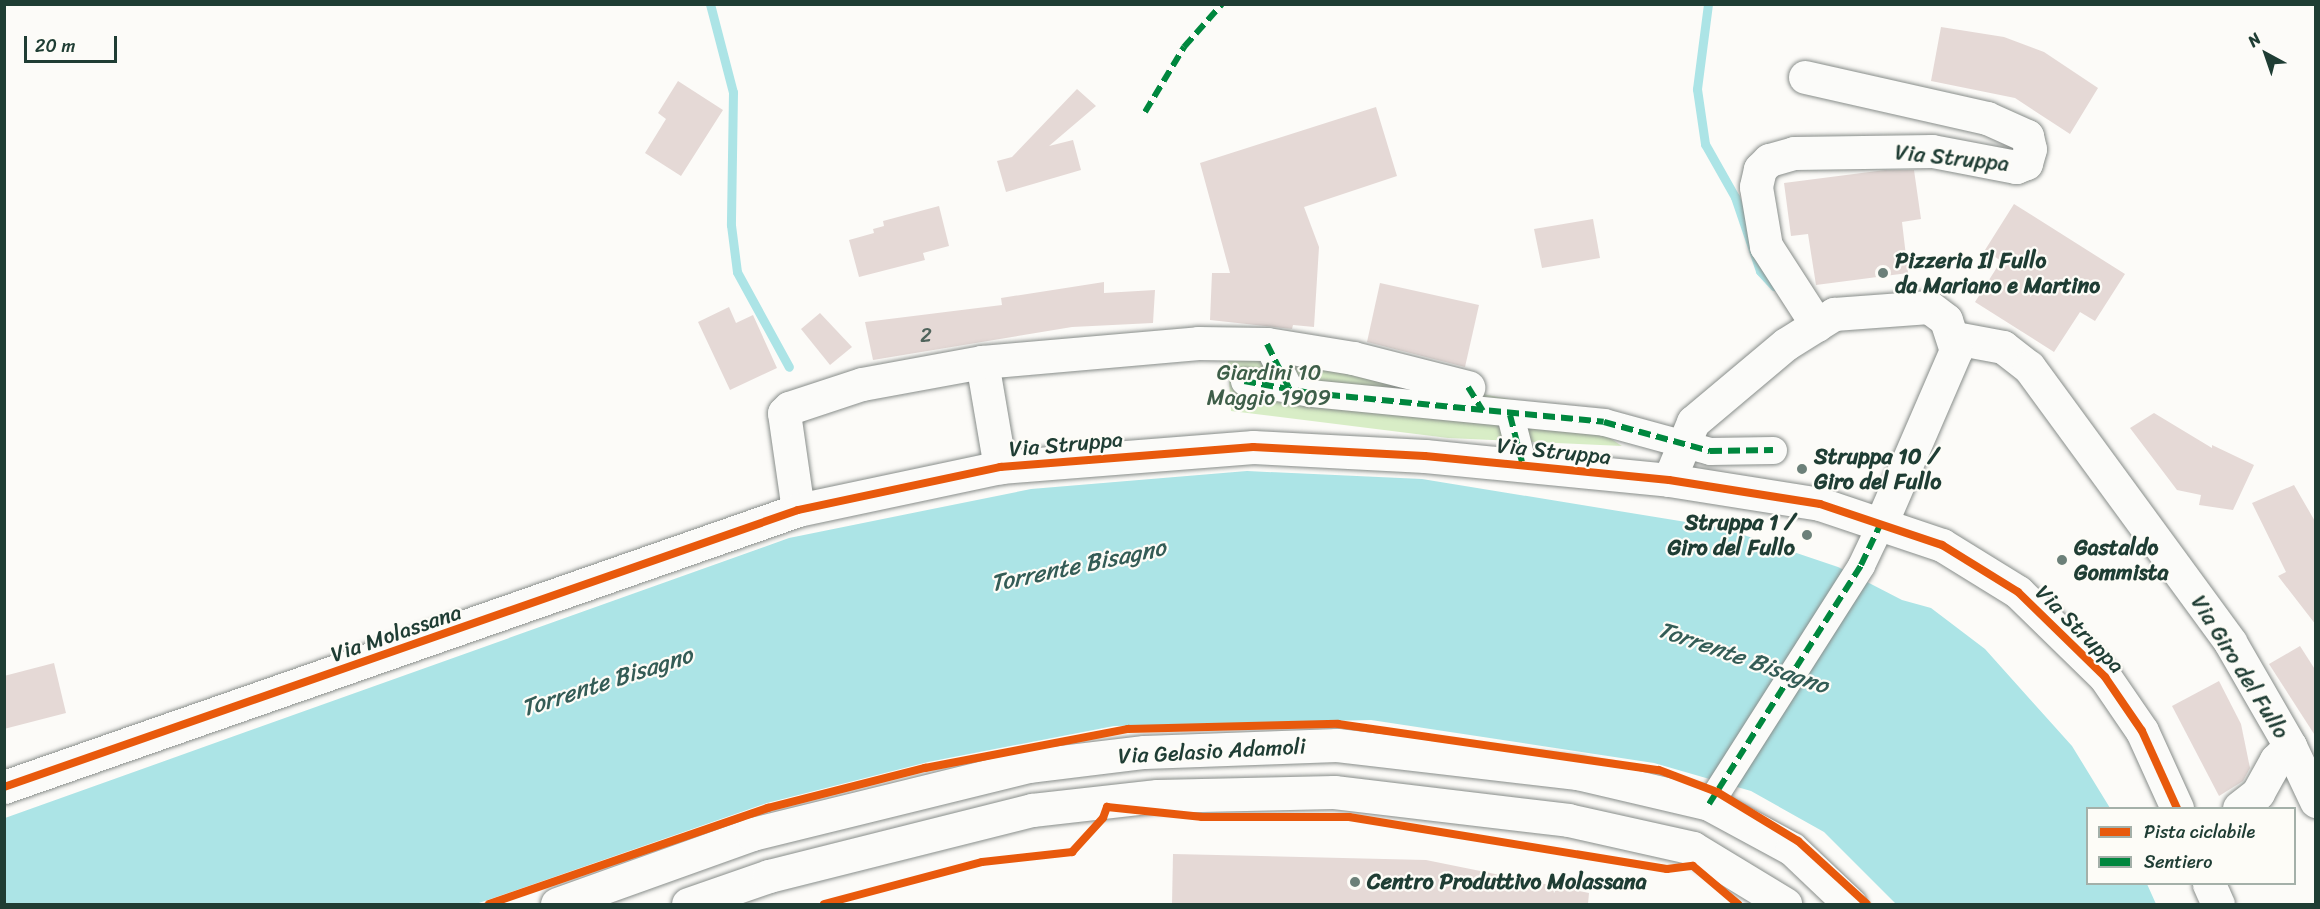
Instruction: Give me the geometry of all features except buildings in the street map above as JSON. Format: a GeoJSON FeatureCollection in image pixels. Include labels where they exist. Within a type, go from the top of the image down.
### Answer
{"type":"FeatureCollection","features":[{"type":"Feature","properties":{"kind":"main road","name":"Via Struppa"},"geometry":{"type":"LineString","coordinates":[[1805,78],[1987,118],[2027,136],[2030,149],[2026,163],[2016,167],[1932,151],[1794,153],[1769,160],[1760,169],[1756,187],[1766,246],[1817,325]]}},
{"type":"Feature","properties":{"kind":"main road"},"geometry":{"type":"LineString","coordinates":[[1669,480],[1681,444],[1693,422],[1738,382],[1817,325],[1834,315],[1929,307],[1946,320],[1955,338],[1953,365],[1881,523]]}},
{"type":"Feature","properties":{"kind":"main road","name":"Via Giro del Fullo"},"geometry":{"type":"LineString","coordinates":[[1955,338],[2003,346],[2015,353],[2043,384],[2230,642],[2290,746],[2316,801]]}},
{"type":"Feature","properties":{"kind":"main road"},"geometry":{"type":"LineString","coordinates":[[798,510],[784,413],[789,408],[862,384],[982,362],[1198,343],[1268,344],[1353,358],[1487,404]]}},
{"type":"Feature","properties":{"kind":"main road"},"geometry":{"type":"LineString","coordinates":[[982,362],[1000,467]]}},
{"type":"Feature","properties":{"kind":"main road","name":"Via Struppa"},"geometry":{"type":"LineString","coordinates":[[798,510],[1000,467],[1253,447],[1523,466],[1669,480],[1820,504],[1942,545],[2018,592],[2066,635],[2106,676],[2142,731],[2177,807]]}},
{"type":"Feature","properties":{"kind":"main road","name":"Via Molassana"},"geometry":{"type":"LineString","coordinates":[[4,787],[798,510]]}},
{"type":"Feature","properties":{"kind":"main road","name":"Via Gelasio Adamoli"},"geometry":{"type":"LineString","coordinates":[[557,904],[752,834],[1028,766],[1144,752],[1337,745],[1577,773],[1713,798],[1792,849],[1850,904]]}},
{"type":"Feature","properties":{"kind":"main road","name":"Via Giro del Fullo"},"geometry":{"type":"LineString","coordinates":[[2240,807],[2258,793],[2276,760],[2290,746]]}},
{"type":"Feature","properties":{"kind":"main road","name":"Via Gelasio Adamoli"},"geometry":{"type":"LineString","coordinates":[[688,904],[769,876],[1032,810],[1157,796],[1334,792],[1568,820],[1693,848],[1785,904]]}},
{"type":"Feature","properties":{"kind":"main road"},"geometry":{"type":"LineString","coordinates":[[2209,885],[2218,904]]}},
{"type":"Feature","properties":{"kind":"street"},"geometry":{"type":"LineString","coordinates":[[1268,344],[1290,390]]}},
{"type":"Feature","properties":{"kind":"street","name":"Via Struppa"},"geometry":{"type":"LineString","coordinates":[[1244,381],[1290,390],[1487,404],[1604,422],[1710,451],[1773,450]]}},
{"type":"Feature","properties":{"kind":"street","name":"Via Struppa"},"geometry":{"type":"LineString","coordinates":[[1487,404],[1523,466]]}},
{"type":"Feature","properties":{"kind":"street"},"geometry":{"type":"LineString","coordinates":[[1713,798],[1861,565],[1881,523]]}},
{"type":"Feature","properties":{"kind":"green space","name":"Giardini 10 Maggio 1909"},"geometry":{"type":"Polygon","coordinates":[[[1227,346],[1567,410],[1622,446],[1448,438],[1231,411],[1227,346]]]}},
{"type":"Feature","properties":{"kind":"water","name":"Torrente Bisagno"},"geometry":{"type":"Polygon","coordinates":[[[1247,471],[1422,479],[1723,528],[1838,567],[1902,600],[1931,608],[1985,649],[2072,746],[2109,807],[2086,807],[2086,885],[2147,885],[2156,904],[1896,904],[1824,832],[1751,791],[1654,763],[1371,720],[1114,726],[928,762],[767,803],[476,904],[5,904],[5,818],[789,538],[1031,489],[1247,471]]]}},
{"type":"Feature","properties":{"kind":"waterway"},"geometry":{"type":"LineString","coordinates":[[710,4],[733,92],[731,225],[737,272],[789,367]]}},
{"type":"Feature","properties":{"kind":"waterway"},"geometry":{"type":"LineString","coordinates":[[1708,4],[1697,89],[1705,144],[1735,197],[1760,271],[1774,286]]}},
{"type":"Feature","properties":{"kind":"marked path"},"geometry":{"type":"LineString","coordinates":[[1145,112],[1184,47],[1222,4]]}},
{"type":"Feature","properties":{"kind":"marked path"},"geometry":{"type":"LineString","coordinates":[[1267,344],[1290,390]]}},
{"type":"Feature","properties":{"kind":"marked path"},"geometry":{"type":"LineString","coordinates":[[1244,381],[1310,393],[1604,422],[1710,451],[1773,450]]}},
{"type":"Feature","properties":{"kind":"marked path"},"geometry":{"type":"LineString","coordinates":[[1468,387],[1483,411]]}},
{"type":"Feature","properties":{"kind":"marked path"},"geometry":{"type":"LineString","coordinates":[[1510,415],[1523,466]]}},
{"type":"Feature","properties":{"kind":"marked path"},"geometry":{"type":"LineString","coordinates":[[1709,804],[1861,565],[1881,523]]}},
{"type":"Feature","properties":{"kind":"cycle path"},"geometry":{"type":"LineString","coordinates":[[4,787],[798,510],[1000,467],[1253,447],[1425,456],[1669,480],[1820,504],[1942,545],[2018,592],[2105,677],[2142,731],[2177,807]]}},
{"type":"Feature","properties":{"kind":"cycle path"},"geometry":{"type":"LineString","coordinates":[[489,904],[768,808],[925,768],[1128,729],[1338,724],[1659,770],[1717,792],[1798,841],[1867,904]]}},
{"type":"Feature","properties":{"kind":"cycle path"},"geometry":{"type":"LineString","coordinates":[[824,904],[982,862],[1072,852],[1103,818],[1107,807],[1202,817],[1349,817],[1667,869],[1693,866],[1738,904]]}},
{"type":"Feature","properties":{"kind":"place","name":"Pizzeria Il Fullo da Mariano e Martino"},"geometry":{"type":"Point","coordinates":[1883,273]}},
{"type":"Feature","properties":{"kind":"place","name":"Struppa 10 / Giro del Fullo"},"geometry":{"type":"Point","coordinates":[1802,469]}},
{"type":"Feature","properties":{"kind":"place","name":"Struppa 1 / Giro del Fullo"},"geometry":{"type":"Point","coordinates":[1807,535]}},
{"type":"Feature","properties":{"kind":"place","name":"Gastaldo Gommista"},"geometry":{"type":"Point","coordinates":[2062,560]}},
{"type":"Feature","properties":{"kind":"place","name":"Centro Produttivo Molassana"},"geometry":{"type":"Point","coordinates":[1355,882]}}]}
